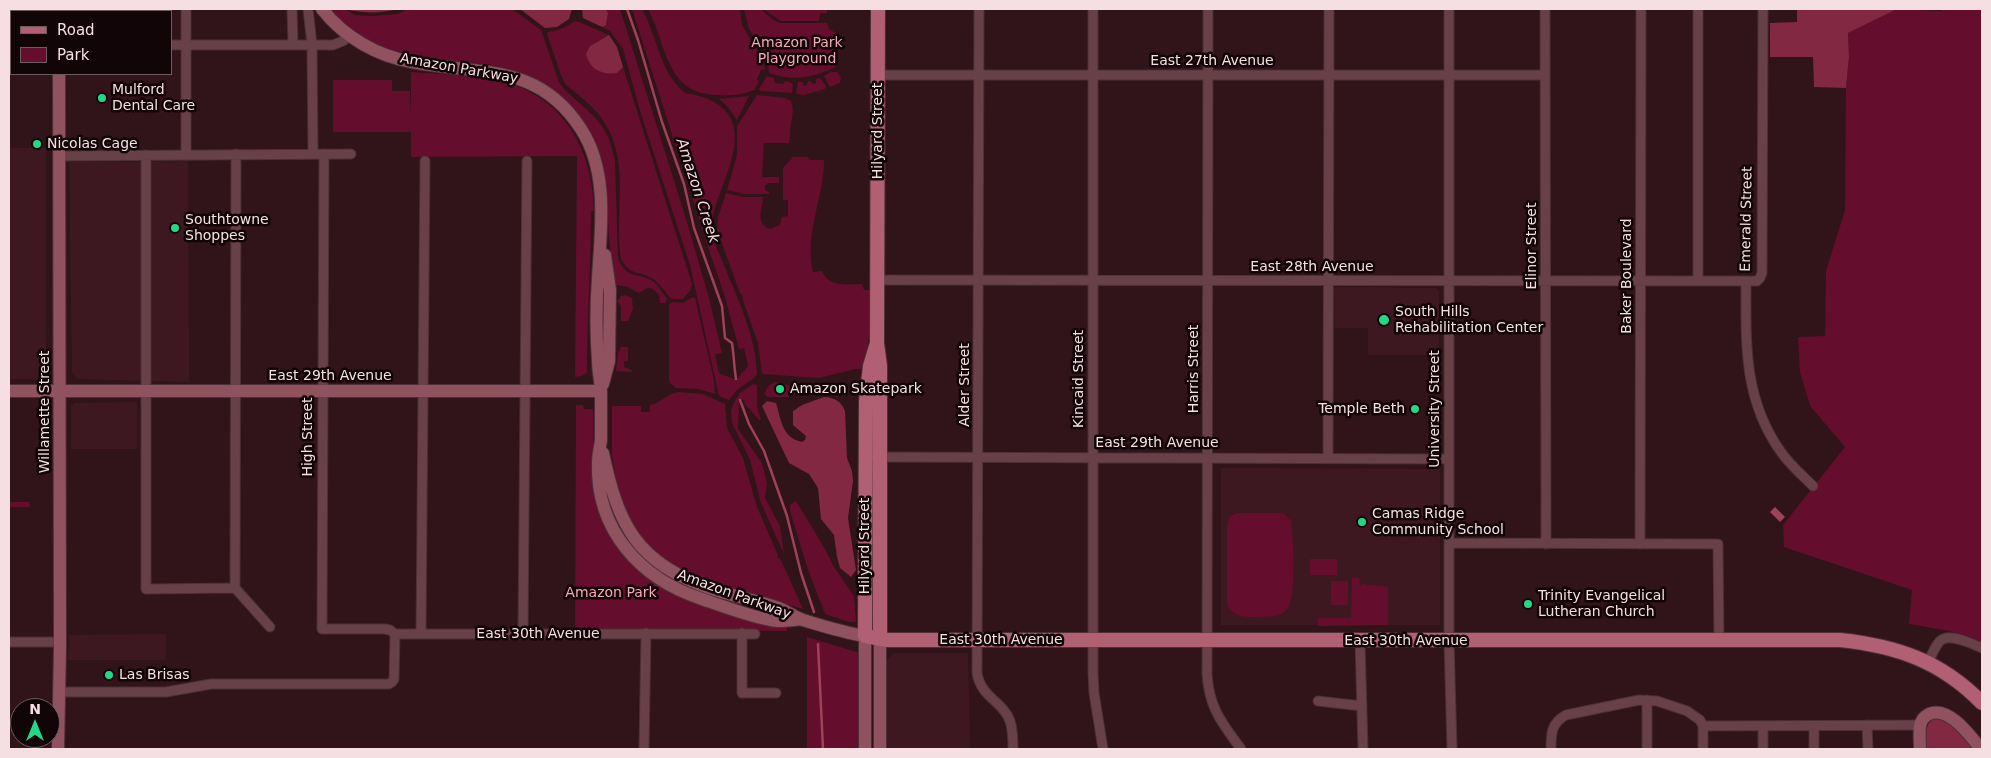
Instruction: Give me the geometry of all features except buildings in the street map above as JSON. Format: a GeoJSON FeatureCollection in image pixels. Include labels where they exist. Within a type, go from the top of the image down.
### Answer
{"type":"FeatureCollection","features":[{"type":"Feature","properties":{"kind":"main road","name":"Amazon Parkway"},"geometry":{"type":"LineString","coordinates":[[322,9],[350,35],[391,57],[429,65],[483,70],[525,81],[544,91],[571,114],[582,130],[597,166],[600,187],[601,228],[597,307],[598,360],[601,391],[600,441],[615,501],[629,529],[650,557],[667,570],[684,579],[744,599],[779,608],[801,619],[880,639]]}},
{"type":"Feature","properties":{"kind":"main road","name":"Hilyard Street"},"geometry":{"type":"LineString","coordinates":[[878,9],[877,343],[880,366],[880,749]]}},
{"type":"Feature","properties":{"kind":"main road","name":"Willamette Street"},"geometry":{"type":"LineString","coordinates":[[58,749],[60,642],[59,75]]}},
{"type":"Feature","properties":{"kind":"main road","name":"Hilyard Street"},"geometry":{"type":"LineString","coordinates":[[865,749],[867,393],[870,366],[877,343]]}},
{"type":"Feature","properties":{"kind":"main road","name":"East 29th Avenue"},"geometry":{"type":"LineString","coordinates":[[9,391],[601,391]]}},
{"type":"Feature","properties":{"kind":"main road","name":"East 30th Avenue"},"geometry":{"type":"LineString","coordinates":[[880,639],[1207,641],[1840,640],[1866,643],[1907,653],[1928,662],[1952,677],[1982,703]]}},
{"type":"Feature","properties":{"kind":"main road"},"geometry":{"type":"LineString","coordinates":[[1920,749],[1920,725],[1927,714],[1940,712],[1948,715],[1965,730],[1981,749]]}},
{"type":"Feature","properties":{"kind":"street"},"geometry":{"type":"LineString","coordinates":[[186,9],[186,154]]}},
{"type":"Feature","properties":{"kind":"street"},"geometry":{"type":"LineString","coordinates":[[292,9],[293,46]]}},
{"type":"Feature","properties":{"kind":"street"},"geometry":{"type":"LineString","coordinates":[[308,9],[312,46],[313,154]]}},
{"type":"Feature","properties":{"kind":"street","name":"Alder Street"},"geometry":{"type":"LineString","coordinates":[[978,9],[977,640],[979,683],[989,698],[1005,712],[1010,721],[1013,749]]}},
{"type":"Feature","properties":{"kind":"street","name":"Kincaid Street"},"geometry":{"type":"LineString","coordinates":[[1093,9],[1092,640],[1094,694],[1103,749]]}},
{"type":"Feature","properties":{"kind":"street","name":"Harris Street"},"geometry":{"type":"LineString","coordinates":[[1208,9],[1207,674],[1210,700],[1218,718],[1241,749]]}},
{"type":"Feature","properties":{"kind":"street"},"geometry":{"type":"LineString","coordinates":[[1328,9],[1328,458]]}},
{"type":"Feature","properties":{"kind":"street","name":"University Street"},"geometry":{"type":"LineString","coordinates":[[1449,9],[1449,640],[1452,749]]}},
{"type":"Feature","properties":{"kind":"street","name":"Elinor Street"},"geometry":{"type":"LineString","coordinates":[[1545,9],[1546,544]]}},
{"type":"Feature","properties":{"kind":"street","name":"Baker Boulevard"},"geometry":{"type":"LineString","coordinates":[[1640,544],[1641,9]]}},
{"type":"Feature","properties":{"kind":"street"},"geometry":{"type":"LineString","coordinates":[[1698,9],[1698,281]]}},
{"type":"Feature","properties":{"kind":"street","name":"Emerald Street"},"geometry":{"type":"LineString","coordinates":[[1763,9],[1762,274],[1756,281],[1746,281],[1746,355],[1752,392],[1764,424],[1782,453],[1813,486]]}},
{"type":"Feature","properties":{"kind":"street"},"geometry":{"type":"LineString","coordinates":[[172,46],[312,46],[338,44],[350,35]]}},
{"type":"Feature","properties":{"kind":"street","name":"East 27th Avenue"},"geometry":{"type":"LineString","coordinates":[[878,75],[1545,75]]}},
{"type":"Feature","properties":{"kind":"street"},"geometry":{"type":"LineString","coordinates":[[236,154],[234,588],[270,627]]}},
{"type":"Feature","properties":{"kind":"street","name":"High Street"},"geometry":{"type":"LineString","coordinates":[[322,629],[324,154]]}},
{"type":"Feature","properties":{"kind":"street"},"geometry":{"type":"LineString","coordinates":[[59,156],[351,154]]}},
{"type":"Feature","properties":{"kind":"street"},"geometry":{"type":"LineString","coordinates":[[146,155],[146,588],[234,588]]}},
{"type":"Feature","properties":{"kind":"street"},"geometry":{"type":"LineString","coordinates":[[421,634],[425,161]]}},
{"type":"Feature","properties":{"kind":"street"},"geometry":{"type":"LineString","coordinates":[[523,634],[527,161]]}},
{"type":"Feature","properties":{"kind":"street","name":"East 28th Avenue"},"geometry":{"type":"LineString","coordinates":[[878,280],[1746,281]]}},
{"type":"Feature","properties":{"kind":"street","name":"East 29th Avenue"},"geometry":{"type":"LineString","coordinates":[[866,457],[1449,459]]}},
{"type":"Feature","properties":{"kind":"street"},"geometry":{"type":"LineString","coordinates":[[1449,543],[1718,544],[1719,641]]}},
{"type":"Feature","properties":{"kind":"street","name":"East 30th Avenue"},"geometry":{"type":"LineString","coordinates":[[322,629],[385,629],[395,634],[756,634]]}},
{"type":"Feature","properties":{"kind":"street"},"geometry":{"type":"LineString","coordinates":[[644,749],[646,633]]}},
{"type":"Feature","properties":{"kind":"street"},"geometry":{"type":"LineString","coordinates":[[742,633],[742,693],[776,693]]}},
{"type":"Feature","properties":{"kind":"street"},"geometry":{"type":"LineString","coordinates":[[59,692],[166,692],[211,684],[392,682],[395,634]]}},
{"type":"Feature","properties":{"kind":"street"},"geometry":{"type":"LineString","coordinates":[[1928,662],[1939,642],[1943,639],[1951,638],[1982,648]]}},
{"type":"Feature","properties":{"kind":"street"},"geometry":{"type":"LineString","coordinates":[[1360,641],[1363,749]]}},
{"type":"Feature","properties":{"kind":"street"},"geometry":{"type":"LineString","coordinates":[[9,642],[60,642]]}},
{"type":"Feature","properties":{"kind":"street"},"geometry":{"type":"LineString","coordinates":[[1648,700],[1648,749]]}},
{"type":"Feature","properties":{"kind":"street"},"geometry":{"type":"LineString","coordinates":[[1551,749],[1553,725],[1566,715],[1648,700],[1695,715],[1703,726],[1703,749]]}},
{"type":"Feature","properties":{"kind":"street"},"geometry":{"type":"LineString","coordinates":[[1318,701],[1362,706]]}},
{"type":"Feature","properties":{"kind":"street"},"geometry":{"type":"LineString","coordinates":[[1867,725],[1868,749]]}},
{"type":"Feature","properties":{"kind":"street"},"geometry":{"type":"LineString","coordinates":[[1703,726],[1920,725]]}},
{"type":"Feature","properties":{"kind":"street"},"geometry":{"type":"LineString","coordinates":[[1763,726],[1763,749]]}},
{"type":"Feature","properties":{"kind":"street"},"geometry":{"type":"LineString","coordinates":[[1814,726],[1814,749]]}},
{"type":"Feature","properties":{"kind":"shaded area"},"geometry":{"type":"Polygon","coordinates":[[[345,9],[397,9],[371,12],[345,9]]]}},
{"type":"Feature","properties":{"kind":"shaded area"},"geometry":{"type":"Polygon","coordinates":[[[520,9],[572,9],[569,19],[557,27],[545,28],[520,9]]]}},
{"type":"Feature","properties":{"kind":"shaded area"},"geometry":{"type":"Polygon","coordinates":[[[582,9],[606,9],[608,13],[606,25],[602,27],[583,18],[582,9]]]}},
{"type":"Feature","properties":{"kind":"shaded area"},"geometry":{"type":"Polygon","coordinates":[[[1797,9],[1897,9],[1848,33],[1849,57],[1846,88],[1814,87],[1813,57],[1770,57],[1770,23],[1797,22],[1797,9]]]}},
{"type":"Feature","properties":{"kind":"shaded area"},"geometry":{"type":"Polygon","coordinates":[[[609,35],[617,47],[623,67],[617,73],[606,73],[597,70],[590,64],[586,54],[590,46],[609,35]]]}},
{"type":"Feature","properties":{"kind":"shaded area"},"geometry":{"type":"Polygon","coordinates":[[[9,148],[46,148],[46,374],[43,379],[9,379],[9,148]]]}},
{"type":"Feature","properties":{"kind":"shaded area"},"geometry":{"type":"Polygon","coordinates":[[[188,161],[189,382],[77,379],[72,372],[69,162],[188,161]]]}},
{"type":"Feature","properties":{"kind":"shaded area"},"geometry":{"type":"Polygon","coordinates":[[[1337,287],[1435,288],[1439,291],[1439,355],[1368,355],[1368,328],[1335,328],[1334,289],[1337,287]]]}},
{"type":"Feature","properties":{"kind":"shaded area"},"geometry":{"type":"Polygon","coordinates":[[[824,397],[837,401],[845,411],[847,458],[852,471],[853,481],[848,518],[856,570],[851,577],[840,568],[834,535],[821,519],[818,488],[809,474],[789,463],[762,406],[767,401],[776,403],[786,432],[795,440],[802,442],[806,436],[793,425],[793,411],[802,405],[824,397]]]}},
{"type":"Feature","properties":{"kind":"shaded area"},"geometry":{"type":"Polygon","coordinates":[[[137,402],[137,449],[71,449],[71,406],[75,403],[137,402]]]}},
{"type":"Feature","properties":{"kind":"shaded area"},"geometry":{"type":"Polygon","coordinates":[[[1221,468],[1440,469],[1440,625],[1221,625],[1221,468]]]}},
{"type":"Feature","properties":{"kind":"shaded area"},"geometry":{"type":"Polygon","coordinates":[[[1775,507],[1785,517],[1780,522],[1770,512],[1775,507]]]}},
{"type":"Feature","properties":{"kind":"shaded area"},"geometry":{"type":"Polygon","coordinates":[[[166,634],[166,660],[68,660],[69,635],[166,634]]]}},
{"type":"Feature","properties":{"kind":"shaded area"},"geometry":{"type":"Polygon","coordinates":[[[894,653],[968,653],[970,749],[887,749],[887,660],[894,653]]]}},
{"type":"Feature","properties":{"kind":"shaded area"},"geometry":{"type":"Polygon","coordinates":[[[1936,718],[1946,720],[1977,749],[1926,749],[1927,727],[1936,718]]]}},
{"type":"Feature","properties":{"kind":"green space"},"geometry":{"type":"Polygon","coordinates":[[[331,9],[345,9],[355,15],[371,16],[398,14],[408,9],[512,9],[541,30],[559,82],[564,89],[597,119],[612,147],[615,161],[618,258],[621,265],[629,273],[654,282],[667,299],[665,303],[660,303],[659,295],[653,289],[647,288],[639,293],[628,287],[616,285],[612,270],[609,240],[607,192],[598,147],[584,121],[566,101],[546,85],[509,69],[421,57],[372,42],[343,22],[331,9]]]}},
{"type":"Feature","properties":{"kind":"green space"},"geometry":{"type":"Polygon","coordinates":[[[606,9],[620,9],[687,222],[709,298],[722,353],[715,354],[719,373],[736,380],[748,366],[744,348],[739,349],[725,297],[632,9],[642,9],[664,64],[676,84],[686,93],[703,97],[719,105],[728,114],[735,131],[732,158],[714,214],[712,231],[716,246],[750,332],[757,374],[737,390],[729,400],[719,396],[690,265],[641,114],[623,49],[610,31],[602,27],[606,25],[608,13],[606,9]]]}},
{"type":"Feature","properties":{"kind":"green space"},"geometry":{"type":"Polygon","coordinates":[[[648,9],[740,9],[742,25],[750,42],[761,54],[765,69],[761,70],[757,79],[759,82],[754,90],[736,95],[716,95],[699,92],[687,86],[670,65],[648,9]]]}},
{"type":"Feature","properties":{"kind":"green space","name":"Amazon Park Playground"},"geometry":{"type":"Polygon","coordinates":[[[744,9],[761,9],[773,20],[780,23],[827,23],[829,29],[836,33],[836,67],[812,76],[795,78],[769,73],[767,55],[749,29],[744,9]]]}},
{"type":"Feature","properties":{"kind":"green space"},"geometry":{"type":"Polygon","coordinates":[[[763,9],[827,9],[827,13],[820,13],[819,21],[781,21],[763,9]]]}},
{"type":"Feature","properties":{"kind":"green space"},"geometry":{"type":"Polygon","coordinates":[[[1897,9],[1941,11],[1943,9],[1982,9],[1982,642],[1950,631],[1909,624],[1912,590],[1784,547],[1783,525],[1845,447],[1810,406],[1800,372],[1798,337],[1825,336],[1826,271],[1845,210],[1848,33],[1897,9]]]}},
{"type":"Feature","properties":{"kind":"green space"},"geometry":{"type":"Polygon","coordinates":[[[574,21],[609,35],[590,46],[617,73],[623,67],[692,284],[690,291],[683,299],[672,299],[656,281],[648,276],[632,271],[621,259],[619,242],[619,174],[613,141],[606,125],[598,114],[566,85],[547,34],[548,32],[565,27],[574,21]]]}},
{"type":"Feature","properties":{"kind":"green space"},"geometry":{"type":"Polygon","coordinates":[[[411,72],[477,77],[521,88],[541,98],[557,112],[570,128],[588,166],[594,211],[591,211],[587,372],[582,376],[575,377],[577,156],[411,157],[411,132],[333,132],[333,80],[392,80],[392,91],[410,91],[411,116],[411,72]]]}},
{"type":"Feature","properties":{"kind":"green space"},"geometry":{"type":"Polygon","coordinates":[[[831,72],[837,72],[841,77],[840,83],[830,87],[824,76],[831,72]]]}},
{"type":"Feature","properties":{"kind":"green space"},"geometry":{"type":"Polygon","coordinates":[[[767,76],[774,78],[775,83],[783,84],[785,81],[790,82],[793,85],[792,93],[760,91],[759,89],[767,76]]]}},
{"type":"Feature","properties":{"kind":"green space"},"geometry":{"type":"Polygon","coordinates":[[[820,78],[826,86],[825,89],[804,95],[796,94],[798,82],[802,82],[804,86],[807,85],[808,81],[813,84],[816,83],[816,79],[820,78]]]}},
{"type":"Feature","properties":{"kind":"green space"},"geometry":{"type":"Polygon","coordinates":[[[757,95],[785,98],[791,101],[793,113],[790,140],[789,143],[764,143],[762,177],[779,177],[779,183],[768,183],[765,186],[765,190],[769,194],[744,194],[727,190],[737,155],[737,126],[757,95]]]}},
{"type":"Feature","properties":{"kind":"green space"},"geometry":{"type":"Polygon","coordinates":[[[749,96],[737,120],[728,107],[719,99],[749,96]]]}},
{"type":"Feature","properties":{"kind":"green space"},"geometry":{"type":"Polygon","coordinates":[[[793,157],[824,160],[811,244],[813,272],[822,271],[834,283],[862,284],[864,290],[870,290],[869,335],[865,369],[855,369],[819,378],[762,374],[758,343],[742,298],[743,296],[740,293],[717,230],[718,217],[726,193],[743,197],[763,197],[760,215],[762,223],[770,229],[780,225],[782,217],[788,216],[788,200],[783,200],[783,168],[793,157]]]}},
{"type":"Feature","properties":{"kind":"green space"},"geometry":{"type":"Polygon","coordinates":[[[625,295],[632,298],[633,309],[628,321],[621,321],[621,306],[617,301],[621,296],[625,295]]]}},
{"type":"Feature","properties":{"kind":"green space"},"geometry":{"type":"Polygon","coordinates":[[[693,297],[695,298],[714,380],[715,394],[698,389],[676,388],[670,383],[669,379],[669,304],[673,302],[683,303],[693,297]]]}},
{"type":"Feature","properties":{"kind":"green space"},"geometry":{"type":"Polygon","coordinates":[[[621,347],[628,347],[628,361],[624,361],[624,367],[632,370],[631,372],[616,371],[618,353],[621,347]]]}},
{"type":"Feature","properties":{"kind":"green space","name":"Amazon Skatepark"},"geometry":{"type":"Polygon","coordinates":[[[776,382],[791,386],[793,393],[788,397],[767,397],[765,394],[767,388],[776,382]]]}},
{"type":"Feature","properties":{"kind":"green space"},"geometry":{"type":"Polygon","coordinates":[[[753,384],[757,385],[757,407],[761,420],[745,404],[744,400],[739,399],[738,429],[762,463],[767,483],[765,498],[780,526],[784,554],[761,503],[750,460],[732,423],[731,411],[734,402],[740,393],[753,384]]]}},
{"type":"Feature","properties":{"kind":"green space"},"geometry":{"type":"Polygon","coordinates":[[[679,392],[703,394],[725,404],[727,428],[743,458],[757,507],[778,555],[777,557],[781,560],[803,609],[696,579],[658,557],[633,528],[618,492],[612,456],[612,406],[641,406],[641,412],[650,412],[650,405],[679,392]]]}},
{"type":"Feature","properties":{"kind":"green space","name":"Amazon Park"},"geometry":{"type":"Polygon","coordinates":[[[576,405],[583,405],[584,409],[593,409],[594,474],[627,556],[737,614],[787,628],[787,631],[575,630],[576,405]]]}},
{"type":"Feature","properties":{"kind":"green space"},"geometry":{"type":"Polygon","coordinates":[[[796,501],[834,567],[854,596],[856,622],[849,622],[825,614],[807,567],[790,511],[790,505],[796,501]]]}},
{"type":"Feature","properties":{"kind":"green space"},"geometry":{"type":"Polygon","coordinates":[[[9,502],[29,502],[30,507],[9,507],[9,502]]]}},
{"type":"Feature","properties":{"kind":"green space"},"geometry":{"type":"Polygon","coordinates":[[[1236,513],[1283,513],[1291,521],[1294,567],[1292,593],[1287,609],[1281,614],[1245,617],[1237,615],[1227,605],[1227,526],[1229,517],[1236,513]]]}},
{"type":"Feature","properties":{"kind":"green space"},"geometry":{"type":"Polygon","coordinates":[[[1310,559],[1337,559],[1337,575],[1310,575],[1310,559]]]}},
{"type":"Feature","properties":{"kind":"green space"},"geometry":{"type":"Polygon","coordinates":[[[1352,577],[1359,578],[1360,586],[1363,584],[1388,587],[1388,625],[1318,626],[1318,618],[1351,618],[1352,577]]]}},
{"type":"Feature","properties":{"kind":"green space"},"geometry":{"type":"Polygon","coordinates":[[[1331,581],[1348,581],[1348,605],[1331,605],[1331,581]]]}},
{"type":"Feature","properties":{"kind":"green space"},"geometry":{"type":"Polygon","coordinates":[[[807,637],[860,653],[858,700],[861,749],[807,749],[807,637]]]}},
{"type":"Feature","properties":{"kind":"waterway","name":"Amazon Creek"},"geometry":{"type":"LineString","coordinates":[[627,9],[662,122],[684,184],[694,228],[722,306],[725,338],[732,343],[736,379]]}},
{"type":"Feature","properties":{"kind":"waterway","name":"Amazon Creek"},"geometry":{"type":"LineString","coordinates":[[740,400],[749,424],[764,451],[787,516],[801,573],[814,612]]}},
{"type":"Feature","properties":{"kind":"waterway","name":"Amazon Creek"},"geometry":{"type":"LineString","coordinates":[[818,644],[823,749]]}},
{"type":"Feature","properties":{"kind":"place","name":"Mulford Dental Care"},"geometry":{"type":"Point","coordinates":[102,98]}},
{"type":"Feature","properties":{"kind":"place","name":"Nicolas Cage"},"geometry":{"type":"Point","coordinates":[37,144]}},
{"type":"Feature","properties":{"kind":"place","name":"Southtowne Shoppes"},"geometry":{"type":"Point","coordinates":[175,228]}},
{"type":"Feature","properties":{"kind":"place","name":"South Hills Rehabilitation Center"},"geometry":{"type":"Point","coordinates":[1384,320]}},
{"type":"Feature","properties":{"kind":"place","name":"Amazon Skatepark"},"geometry":{"type":"Point","coordinates":[780,389]}},
{"type":"Feature","properties":{"kind":"place","name":"Temple Beth"},"geometry":{"type":"Point","coordinates":[1415,409]}},
{"type":"Feature","properties":{"kind":"place","name":"Camas Ridge Community School"},"geometry":{"type":"Point","coordinates":[1362,522]}},
{"type":"Feature","properties":{"kind":"place","name":"Trinity Evangelical Lutheran Church"},"geometry":{"type":"Point","coordinates":[1528,604]}},
{"type":"Feature","properties":{"kind":"place","name":"Las Brisas"},"geometry":{"type":"Point","coordinates":[109,675]}}]}
